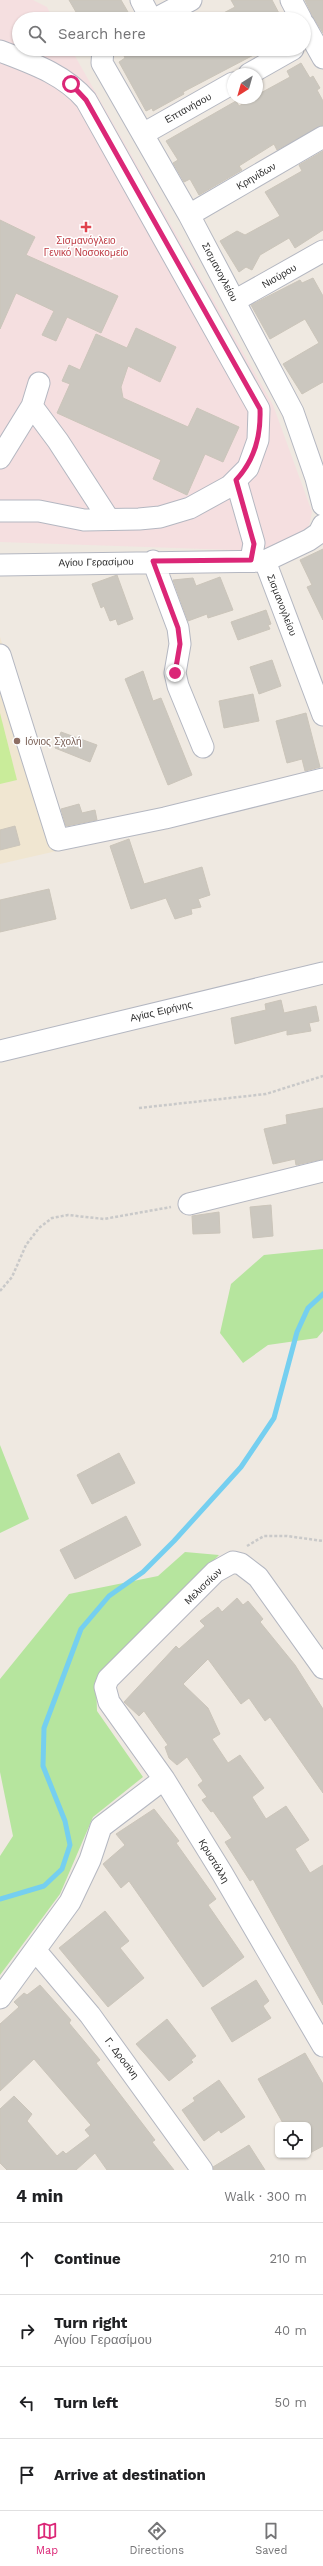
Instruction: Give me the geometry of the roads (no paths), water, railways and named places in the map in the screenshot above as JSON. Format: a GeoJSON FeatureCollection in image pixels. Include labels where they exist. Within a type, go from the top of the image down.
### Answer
{"type":"FeatureCollection","features":[{"type":"Feature","properties":{"kind":"street"},"geometry":{"type":"LineString","coordinates":[[141,0],[147,12]]}},
{"type":"Feature","properties":{"kind":"street"},"geometry":{"type":"LineString","coordinates":[[168,12],[191,0]]}},
{"type":"Feature","properties":{"kind":"street"},"geometry":{"type":"LineString","coordinates":[[291,0],[297,12]]}},
{"type":"Feature","properties":{"kind":"street"},"geometry":{"type":"LineString","coordinates":[[311,34],[323,58]]}},
{"type":"Feature","properties":{"kind":"street"},"geometry":{"type":"LineString","coordinates":[[0,51],[58,76],[71,84],[86,100],[230,353],[260,409],[258,440],[248,468],[236,480],[212,498],[190,508],[160,516],[139,519],[108,518],[84,520],[39,511],[0,511]]}},
{"type":"Feature","properties":{"kind":"street","name":"Σισμανογλείου"},"geometry":{"type":"LineString","coordinates":[[102,56],[102,63],[236,300],[293,412],[314,470],[323,505]]}},
{"type":"Feature","properties":{"kind":"street"},"geometry":{"type":"LineString","coordinates":[[260,68],[281,56]]}},
{"type":"Feature","properties":{"kind":"street","name":"Επτανήσου"},"geometry":{"type":"LineString","coordinates":[[143,134],[227,86]]}},
{"type":"Feature","properties":{"kind":"street","name":"Κρηνίδων"},"geometry":{"type":"LineString","coordinates":[[189,215],[323,137]]}},
{"type":"Feature","properties":{"kind":"street","name":"Νισύρου"},"geometry":{"type":"LineString","coordinates":[[236,300],[323,251]]}},
{"type":"Feature","properties":{"kind":"street"},"geometry":{"type":"LineString","coordinates":[[0,458],[32,406],[39,383]]}},
{"type":"Feature","properties":{"kind":"street"},"geometry":{"type":"LineString","coordinates":[[32,406],[58,441],[108,518]]}},
{"type":"Feature","properties":{"kind":"street"},"geometry":{"type":"LineString","coordinates":[[236,480],[258,560],[310,540],[319,533],[323,525]]}},
{"type":"Feature","properties":{"kind":"street","name":"Σισμανογλείου"},"geometry":{"type":"LineString","coordinates":[[258,560],[319,688],[323,716]]}},
{"type":"Feature","properties":{"kind":"street","name":"Αγίου Γερασίμου"},"geometry":{"type":"LineString","coordinates":[[0,565],[258,560]]}},
{"type":"Feature","properties":{"kind":"street"},"geometry":{"type":"LineString","coordinates":[[153,561],[178,628],[180,644],[175,673],[178,686],[203,747]]}},
{"type":"Feature","properties":{"kind":"street"},"geometry":{"type":"LineString","coordinates":[[0,655],[58,840],[165,818],[323,779]]}},
{"type":"Feature","properties":{"kind":"street","name":"Αγίας Ειρήνης"},"geometry":{"type":"LineString","coordinates":[[0,1051],[323,973]]}},
{"type":"Feature","properties":{"kind":"street"},"geometry":{"type":"LineString","coordinates":[[189,1204],[323,1171]]}},
{"type":"Feature","properties":{"kind":"street","name":"Μελισσίων"},"geometry":{"type":"LineString","coordinates":[[108,1679],[215,1572],[233,1562],[246,1567],[258,1577],[323,1668]]}},
{"type":"Feature","properties":{"kind":"street","name":"Κρυστάλλη"},"geometry":{"type":"LineString","coordinates":[[108,1679],[105,1687],[109,1702],[164,1779],[222,1873],[323,2046]]}},
{"type":"Feature","properties":{"kind":"street"},"geometry":{"type":"LineString","coordinates":[[0,1998],[70,1902],[90,1860],[101,1827],[164,1779]]}},
{"type":"Feature","properties":{"kind":"street","name":"Γ. Δροσίνη"},"geometry":{"type":"LineString","coordinates":[[35,1950],[90,2015],[202,2170]]}},
{"type":"Feature","properties":{"kind":"waterway"},"geometry":{"type":"LineString","coordinates":[[0,1899],[44,1886],[62,1869],[70,1845],[65,1821],[43,1766],[44,1728],[81,1629],[109,1596],[143,1572],[174,1541],[241,1467],[274,1418],[297,1332],[308,1308],[323,1294]]}},
{"type":"Feature","properties":{"kind":"place","name":"Σισμανόγλειο Γενικό Νοσοκομείο"},"geometry":{"type":"Point","coordinates":[86,227]}},
{"type":"Feature","properties":{"kind":"place","name":"Ιόνιος Σχολή"},"geometry":{"type":"Point","coordinates":[17,741]}}]}
